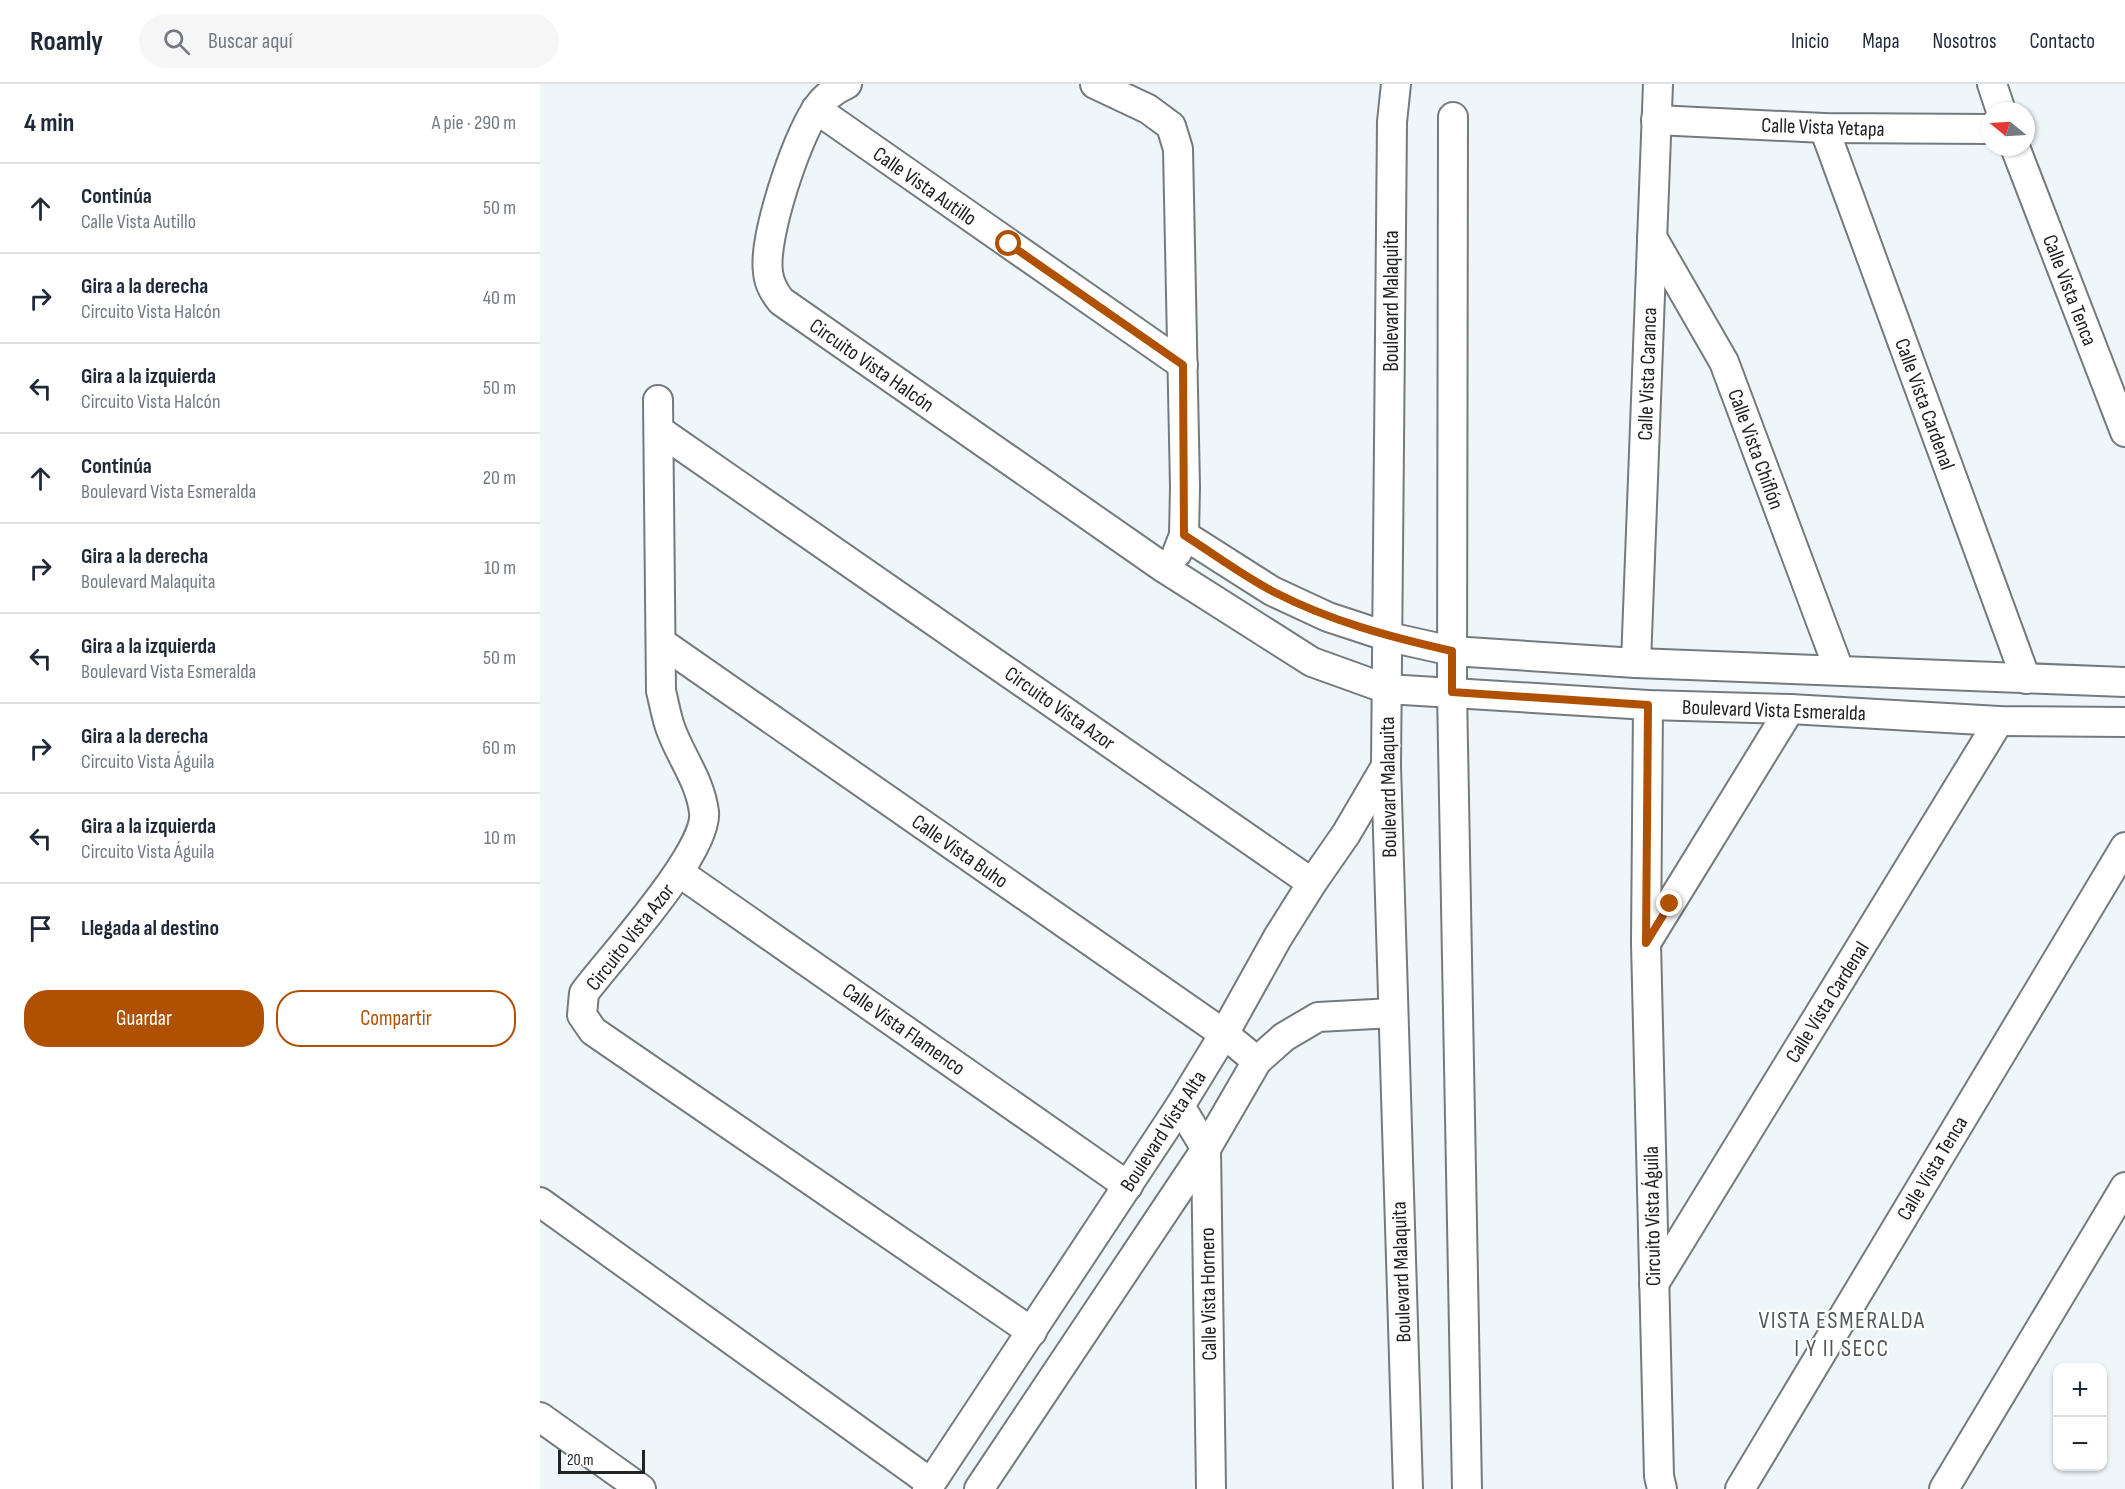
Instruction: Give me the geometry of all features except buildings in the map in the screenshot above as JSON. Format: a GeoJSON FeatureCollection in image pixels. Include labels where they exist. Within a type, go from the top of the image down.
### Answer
{"type":"FeatureCollection","features":[{"type":"Feature","properties":{"kind":"street","name":"Circuito Vista Halcón"},"geometry":{"type":"LineString","coordinates":[[847,84],[834,90],[816,109],[798,143],[771,236],[767,270],[772,289],[781,301],[1164,568],[1312,662],[1387,689]]}},
{"type":"Feature","properties":{"kind":"street"},"geometry":{"type":"LineString","coordinates":[[1095,84],[1148,109],[1171,126],[1178,149],[1184,535],[1176,554],[1164,568]]}},
{"type":"Feature","properties":{"kind":"street","name":"Boulevard Malaquita"},"geometry":{"type":"LineString","coordinates":[[1396,84],[1392,122],[1386,766],[1408,1489]]}},
{"type":"Feature","properties":{"kind":"street","name":"Calle Vista Caranca"},"geometry":{"type":"LineString","coordinates":[[1636,663],[1658,84]]}},
{"type":"Feature","properties":{"kind":"street"},"geometry":{"type":"LineString","coordinates":[[1992,84],[1998,102]]}},
{"type":"Feature","properties":{"kind":"street","name":"Calle Vista Autillo"},"geometry":{"type":"LineString","coordinates":[[816,109],[1183,365]]}},
{"type":"Feature","properties":{"kind":"street"},"geometry":{"type":"LineString","coordinates":[[1454,117],[1452,692],[1467,1489]]}},
{"type":"Feature","properties":{"kind":"street","name":"Calle Vista Yetapa"},"geometry":{"type":"LineString","coordinates":[[1656,120],[1824,128],[1981,129]]}},
{"type":"Feature","properties":{"kind":"street","name":"Calle Vista Cardenal"},"geometry":{"type":"LineString","coordinates":[[1824,128],[2026,679]]}},
{"type":"Feature","properties":{"kind":"street","name":"Calle Vista Tenca"},"geometry":{"type":"LineString","coordinates":[[2018,156],[2125,432]]}},
{"type":"Feature","properties":{"kind":"street","name":"Calle Vista Chiflón"},"geometry":{"type":"LineString","coordinates":[[1652,237],[1724,362],[1839,670]]}},
{"type":"Feature","properties":{"kind":"street","name":"Circuito Vista Azor"},"geometry":{"type":"LineString","coordinates":[[658,400],[661,691],[670,728],[699,787],[705,814],[700,834],[680,873],[584,993],[582,1015],[593,1031],[1032,1332]]}},
{"type":"Feature","properties":{"kind":"street","name":"Circuito Vista Azor"},"geometry":{"type":"LineString","coordinates":[[660,430],[1312,884]]}},
{"type":"Feature","properties":{"kind":"street"},"geometry":{"type":"LineString","coordinates":[[1184,535],[1272,591],[1328,617],[1389,637]]}},
{"type":"Feature","properties":{"kind":"street","name":"Boulevard Vista Esmeralda"},"geometry":{"type":"LineString","coordinates":[[1389,637],[1452,651],[1636,663],[2125,682]]}},
{"type":"Feature","properties":{"kind":"street","name":"Calle Vista Buho"},"geometry":{"type":"LineString","coordinates":[[662,643],[1224,1034],[1257,1061]]}},
{"type":"Feature","properties":{"kind":"street","name":"Boulevard Vista Esmeralda"},"geometry":{"type":"LineString","coordinates":[[1387,689],[1648,705],[1790,709],[2000,721],[2125,722]]}},
{"type":"Feature","properties":{"kind":"street","name":"Circuito Vista Águila"},"geometry":{"type":"LineString","coordinates":[[1648,705],[1646,943],[1659,1476],[1662,1489]]}},
{"type":"Feature","properties":{"kind":"street"},"geometry":{"type":"LineString","coordinates":[[1646,943],[1790,709]]}},
{"type":"Feature","properties":{"kind":"street","name":"Calle Vista Cardenal"},"geometry":{"type":"LineString","coordinates":[[1654,1284],[2000,721]]}},
{"type":"Feature","properties":{"kind":"street","name":"Boulevard Vista Alta"},"geometry":{"type":"LineString","coordinates":[[929,1486],[1180,1106],[1224,1034],[1278,937],[1346,834],[1386,766]]}},
{"type":"Feature","properties":{"kind":"street","name":"Calle Vista Tenca"},"geometry":{"type":"LineString","coordinates":[[1740,1489],[2125,847]]}},
{"type":"Feature","properties":{"kind":"street","name":"Calle Vista Flamenco"},"geometry":{"type":"LineString","coordinates":[[680,873],[1128,1186]]}},
{"type":"Feature","properties":{"kind":"street","name":"Boulevard Vista Alta"},"geometry":{"type":"LineString","coordinates":[[979,1489],[1206,1149],[1257,1061],[1284,1036],[1318,1017],[1393,1013]]}},
{"type":"Feature","properties":{"kind":"street"},"geometry":{"type":"LineString","coordinates":[[1180,1106],[1206,1149]]}},
{"type":"Feature","properties":{"kind":"street","name":"Calle Vista Hornero"},"geometry":{"type":"LineString","coordinates":[[1206,1149],[1211,1489]]}},
{"type":"Feature","properties":{"kind":"street"},"geometry":{"type":"LineString","coordinates":[[1944,1489],[2125,1187]]}},
{"type":"Feature","properties":{"kind":"street"},"geometry":{"type":"LineString","coordinates":[[540,1202],[929,1486]]}},
{"type":"Feature","properties":{"kind":"street"},"geometry":{"type":"LineString","coordinates":[[540,1418],[641,1489]]}},
{"type":"Feature","properties":{"kind":"district","name":"VISTA ESMERALDA I Y II SECC"},"geometry":{"type":"Point","coordinates":[1842,1334]}},
{"type":"Feature","properties":{"kind":"route"},"geometry":{"type":"LineString","coordinates":[[1009,244],[1183,365],[1184,535],[1272,591],[1328,617],[1389,637],[1452,651],[1452,692],[1648,705],[1646,943],[1670,904]]}}]}
